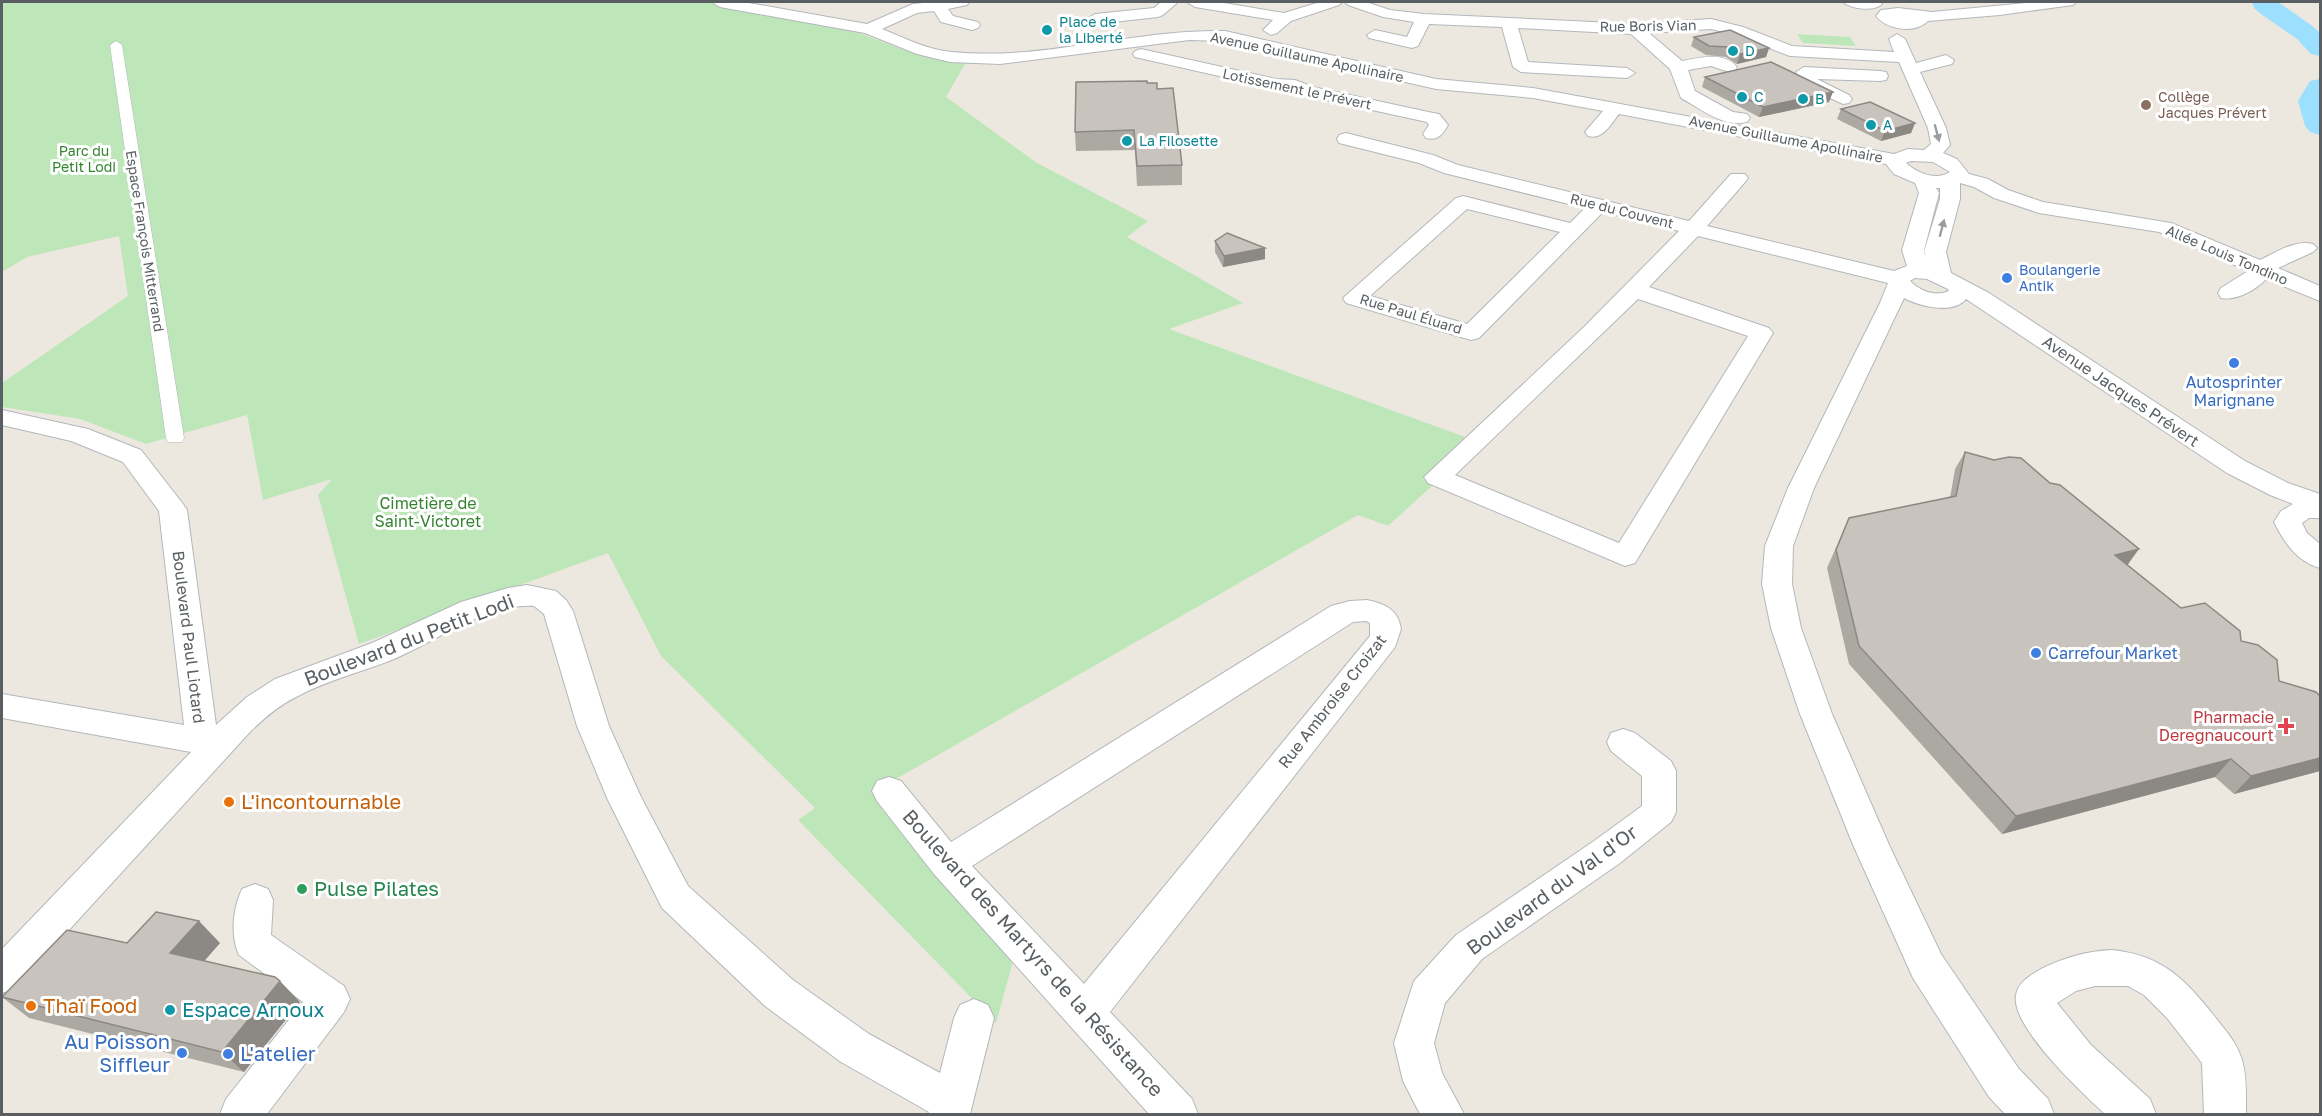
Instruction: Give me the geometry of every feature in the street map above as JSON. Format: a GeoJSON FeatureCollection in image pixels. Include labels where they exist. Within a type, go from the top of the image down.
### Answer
{"type":"FeatureCollection","features":[{"type":"Feature","properties":{"kind":"street","name":"Avenue Guillaume Apollinaire"},"geometry":{"type":"LineString","coordinates":[[720,2],[869,29],[923,51],[941,55],[1000,59],[1207,34],[1436,84],[1533,93],[1896,160]]}},
{"type":"Feature","properties":{"kind":"street"},"geometry":{"type":"LineString","coordinates":[[869,29],[913,9],[962,2]]}},
{"type":"Feature","properties":{"kind":"street"},"geometry":{"type":"LineString","coordinates":[[1113,2],[1163,2]]}},
{"type":"Feature","properties":{"kind":"street"},"geometry":{"type":"LineString","coordinates":[[1095,19],[1158,12],[1170,2]]}},
{"type":"Feature","properties":{"kind":"street"},"geometry":{"type":"LineString","coordinates":[[1196,2],[1285,18]]}},
{"type":"Feature","properties":{"kind":"street"},"geometry":{"type":"LineString","coordinates":[[1256,43],[1285,18],[1334,2]]}},
{"type":"Feature","properties":{"kind":"street","name":"Rue Boris Vian"},"geometry":{"type":"LineString","coordinates":[[1353,2],[1388,14],[1424,19],[1635,29],[1711,24],[1737,30],[1790,51],[1907,57]]}},
{"type":"Feature","properties":{"kind":"street"},"geometry":{"type":"LineString","coordinates":[[1851,2],[1871,3],[1895,18],[1919,23],[1921,21],[1918,17],[1968,14],[2068,2]]}},
{"type":"Feature","properties":{"kind":"street"},"geometry":{"type":"LineString","coordinates":[[938,5],[947,20],[972,25]]}},
{"type":"Feature","properties":{"kind":"street"},"geometry":{"type":"LineString","coordinates":[[1895,18],[1895,33],[1937,128],[1941,145],[1928,156],[1908,155],[1896,160],[1898,168],[1904,173],[1923,180],[1956,168]]}},
{"type":"Feature","properties":{"kind":"street"},"geometry":{"type":"LineString","coordinates":[[1412,43],[1424,19]]}},
{"type":"Feature","properties":{"kind":"street"},"geometry":{"type":"LineString","coordinates":[[1509,23],[1521,67],[1627,73]]}},
{"type":"Feature","properties":{"kind":"street"},"geometry":{"type":"LineString","coordinates":[[1635,29],[1678,67],[1687,94],[1729,117],[1846,135],[1872,143]]}},
{"type":"Feature","properties":{"kind":"street"},"geometry":{"type":"LineString","coordinates":[[1375,35],[1432,50]]}},
{"type":"Feature","properties":{"kind":"street","name":"Espace François Mitterrand"},"geometry":{"type":"LineString","coordinates":[[116,45],[175,438]]}},
{"type":"Feature","properties":{"kind":"street"},"geometry":{"type":"LineString","coordinates":[[1918,49],[1942,61],[1907,57],[1918,49]]}},
{"type":"Feature","properties":{"kind":"street"},"geometry":{"type":"LineString","coordinates":[[1790,51],[1812,83],[1843,99]]}},
{"type":"Feature","properties":{"kind":"street","name":"Lotissement le Prévert"},"geometry":{"type":"LineString","coordinates":[[1142,54],[1276,84],[1295,85],[1308,91],[1433,118],[1439,125],[1432,134]]}},
{"type":"Feature","properties":{"kind":"street"},"geometry":{"type":"LineString","coordinates":[[1907,57],[1939,93],[1953,121]]}},
{"type":"Feature","properties":{"kind":"street"},"geometry":{"type":"LineString","coordinates":[[1295,85],[1327,60]]}},
{"type":"Feature","properties":{"kind":"street"},"geometry":{"type":"LineString","coordinates":[[1678,67],[1712,61],[1729,67]]}},
{"type":"Feature","properties":{"kind":"street"},"geometry":{"type":"LineString","coordinates":[[1805,72],[1880,76]]}},
{"type":"Feature","properties":{"kind":"street"},"geometry":{"type":"LineString","coordinates":[[1594,132],[1615,108]]}},
{"type":"Feature","properties":{"kind":"street","name":"Rue du Couvent"},"geometry":{"type":"LineString","coordinates":[[1346,139],[1426,159],[1451,169],[1902,284],[1952,287]]}},
{"type":"Feature","properties":{"kind":"street","name":"Allée Louis Tondino"},"geometry":{"type":"LineString","coordinates":[[1928,156],[1956,168],[2001,194],[2038,207],[2164,227],[2320,294]]}},
{"type":"Feature","properties":{"kind":"street"},"geometry":{"type":"LineString","coordinates":[[1902,284],[1923,298],[1941,301],[1952,287],[1935,252],[1956,168]]}},
{"type":"Feature","properties":{"kind":"street"},"geometry":{"type":"LineString","coordinates":[[1635,290],[1761,333],[1625,556],[1437,477],[1635,290],[1695,230],[1738,178]]}},
{"type":"Feature","properties":{"kind":"street"},"geometry":{"type":"LineString","coordinates":[[1923,180],[1929,193],[1902,284],[1801,488],[1779,546],[1777,584],[1786,628],[1816,714],[1872,847],[1927,966],[2004,1083],[2033,1114]]}},
{"type":"Feature","properties":{"kind":"street","name":"Rue Paul Éluard"},"geometry":{"type":"LineString","coordinates":[[1575,230],[1463,202],[1354,298],[1472,333],[1575,230],[1599,205]]}},
{"type":"Feature","properties":{"kind":"street"},"geometry":{"type":"LineString","coordinates":[[2229,293],[2256,277],[2260,268],[2306,248]]}},
{"type":"Feature","properties":{"kind":"street","name":"Avenue Jacques Prévert"},"geometry":{"type":"LineString","coordinates":[[1952,287],[2006,314],[2236,467],[2279,489],[2320,504]]}},
{"type":"Feature","properties":{"kind":"street","name":"Boulevard Paul Liotard"},"geometry":{"type":"LineString","coordinates":[[2,418],[79,435],[132,456],[173,510],[211,742],[2,975]]}},
{"type":"Feature","properties":{"kind":"street","name":"Avenue Jacques Prévert"},"geometry":{"type":"LineString","coordinates":[[2236,467],[2306,549],[2320,558]]}},
{"type":"Feature","properties":{"kind":"street"},"geometry":{"type":"LineString","coordinates":[[2290,530],[2288,522],[2292,515],[2300,510],[2320,508]]}},
{"type":"Feature","properties":{"kind":"street","name":"Boulevard du Petit Lodi"},"geometry":{"type":"LineString","coordinates":[[211,742],[256,706],[290,685],[382,651],[490,605],[530,595],[543,597],[558,611],[593,726],[625,800],[675,897],[779,993],[855,1048],[951,1109]]}},
{"type":"Feature","properties":{"kind":"street","name":"Rue Ambroise Croizat"},"geometry":{"type":"LineString","coordinates":[[947,863],[1342,614],[1353,609],[1363,609],[1386,622],[1387,631],[1384,639],[1085,1013]]}},
{"type":"Feature","properties":{"kind":"street"},"geometry":{"type":"LineString","coordinates":[[2,706],[211,742]]}},
{"type":"Feature","properties":{"kind":"street","name":"Boulevard du Val d'Or"},"geometry":{"type":"LineString","coordinates":[[1443,1114],[1424,1082],[1414,1043],[1428,994],[1469,947],[1607,852],[1659,812],[1659,771],[1623,742]]}},
{"type":"Feature","properties":{"kind":"street","name":"Boulevard des Martyrs de la Résistance"},"geometry":{"type":"LineString","coordinates":[[889,791],[947,863],[1177,1114]]}},
{"type":"Feature","properties":{"kind":"street"},"geometry":{"type":"LineString","coordinates":[[241,1114],[330,999],[252,943],[255,900]]}},
{"type":"Feature","properties":{"kind":"street"},"geometry":{"type":"LineString","coordinates":[[2135,1114],[2069,1052],[2036,1008],[2035,996],[2044,988],[2074,972],[2104,968],[2128,969],[2156,981],[2184,1007],[2221,1057],[2225,1114]]}},
{"type":"Feature","properties":{"kind":"street"},"geometry":{"type":"LineString","coordinates":[[951,1109],[974,1018]]}},
{"type":"Feature","properties":{"kind":"green space"},"geometry":{"type":"Polygon","coordinates":[[[2,2],[707,2],[854,31],[904,50],[936,59],[981,63],[965,64],[946,97],[1037,163],[1148,221],[1127,237],[1243,303],[1169,329],[1465,437],[1423,479],[1433,485],[1388,526],[1358,515],[875,791],[1015,954],[996,1023],[798,820],[815,808],[661,656],[608,553],[359,644],[318,495],[332,479],[263,500],[247,415],[146,444],[80,419],[2,407],[2,383],[128,296],[119,236],[27,257],[2,272],[2,2]]]}},
{"type":"Feature","properties":{"kind":"green space"},"geometry":{"type":"Polygon","coordinates":[[[1797,34],[1850,37],[1856,46],[1803,43],[1797,34]]]}},
{"type":"Feature","properties":{"kind":"building"},"geometry":{"type":"Polygon","coordinates":[[[1730,30],[1769,48],[1740,54],[1729,47],[1709,46],[1694,37],[1730,30]]]}},
{"type":"Feature","properties":{"kind":"building"},"geometry":{"type":"Polygon","coordinates":[[[1771,62],[1833,92],[1763,107],[1705,77],[1771,62]]]}},
{"type":"Feature","properties":{"kind":"building","name":"La Filosette"},"geometry":{"type":"Polygon","coordinates":[[[1147,81],[1147,83],[1157,83],[1157,89],[1173,88],[1182,165],[1137,166],[1134,130],[1075,132],[1076,82],[1147,81]]]}},
{"type":"Feature","properties":{"kind":"building"},"geometry":{"type":"Polygon","coordinates":[[[1870,102],[1915,123],[1885,131],[1841,109],[1870,102]]]}},
{"type":"Feature","properties":{"kind":"building"},"geometry":{"type":"Polygon","coordinates":[[[1227,233],[1265,248],[1224,256],[1215,241],[1227,233]]]}},
{"type":"Feature","properties":{"kind":"building","name":"Carrefour Market"},"geometry":{"type":"Polygon","coordinates":[[[1965,452],[1994,460],[2009,457],[2021,458],[2050,483],[2060,485],[2139,549],[2115,555],[2181,608],[2205,603],[2240,631],[2241,641],[2258,645],[2277,660],[2279,681],[2316,692],[2320,696],[2320,758],[2251,776],[2231,759],[2016,816],[1859,646],[1836,550],[1849,518],[1956,496],[1965,452]]]}},
{"type":"Feature","properties":{"kind":"building","name":"Espace Arnoux"},"geometry":{"type":"Polygon","coordinates":[[[156,912],[199,921],[170,953],[275,977],[280,981],[222,1052],[2,997],[67,930],[127,943],[156,912]]]}},
{"type":"Feature","properties":{"kind":"waterway"},"geometry":{"type":"LineString","coordinates":[[2266,2],[2263,3],[2299,28],[2320,48]]}},
{"type":"Feature","properties":{"kind":"waterway"},"geometry":{"type":"LineString","coordinates":[[2320,87],[2312,101],[2320,126]]}},
{"type":"Feature","properties":{"kind":"place","name":"Place de la Liberté"},"geometry":{"type":"Point","coordinates":[1047,30]}},
{"type":"Feature","properties":{"kind":"place","name":"D"},"geometry":{"type":"Point","coordinates":[1733,51]}},
{"type":"Feature","properties":{"kind":"place","name":"C"},"geometry":{"type":"Point","coordinates":[1742,97]}},
{"type":"Feature","properties":{"kind":"place","name":"B"},"geometry":{"type":"Point","coordinates":[1803,99]}},
{"type":"Feature","properties":{"kind":"place","name":"Collège Jacques Prévert"},"geometry":{"type":"Point","coordinates":[2146,105]}},
{"type":"Feature","properties":{"kind":"place","name":"A"},"geometry":{"type":"Point","coordinates":[1871,125]}},
{"type":"Feature","properties":{"kind":"place","name":"La Filosette"},"geometry":{"type":"Point","coordinates":[1127,141]}},
{"type":"Feature","properties":{"kind":"place","name":"Boulangerie Antik"},"geometry":{"type":"Point","coordinates":[2007,278]}},
{"type":"Feature","properties":{"kind":"place","name":"Autosprinter Marignane"},"geometry":{"type":"Point","coordinates":[2234,363]}},
{"type":"Feature","properties":{"kind":"place","name":"Carrefour Market"},"geometry":{"type":"Point","coordinates":[2036,653]}},
{"type":"Feature","properties":{"kind":"place","name":"Pharmacie Deregnaucourt"},"geometry":{"type":"Point","coordinates":[2286,726]}},
{"type":"Feature","properties":{"kind":"place","name":"L'incontournable"},"geometry":{"type":"Point","coordinates":[229,802]}},
{"type":"Feature","properties":{"kind":"place","name":"Pulse Pilates"},"geometry":{"type":"Point","coordinates":[302,889]}},
{"type":"Feature","properties":{"kind":"place","name":"Thaï Food"},"geometry":{"type":"Point","coordinates":[31,1006]}},
{"type":"Feature","properties":{"kind":"place","name":"Espace Arnoux"},"geometry":{"type":"Point","coordinates":[170,1010]}},
{"type":"Feature","properties":{"kind":"place","name":"Au Poisson Siffleur"},"geometry":{"type":"Point","coordinates":[182,1053]}},
{"type":"Feature","properties":{"kind":"place","name":"L'atelier"},"geometry":{"type":"Point","coordinates":[228,1054]}},
{"type":"Feature","properties":{"kind":"park label","name":"Parc du Petit Lodi"},"geometry":{"type":"Point","coordinates":[84,160]}},
{"type":"Feature","properties":{"kind":"park label","name":"Cimetière de Saint-Victoret"},"geometry":{"type":"Point","coordinates":[428,512]}}]}
